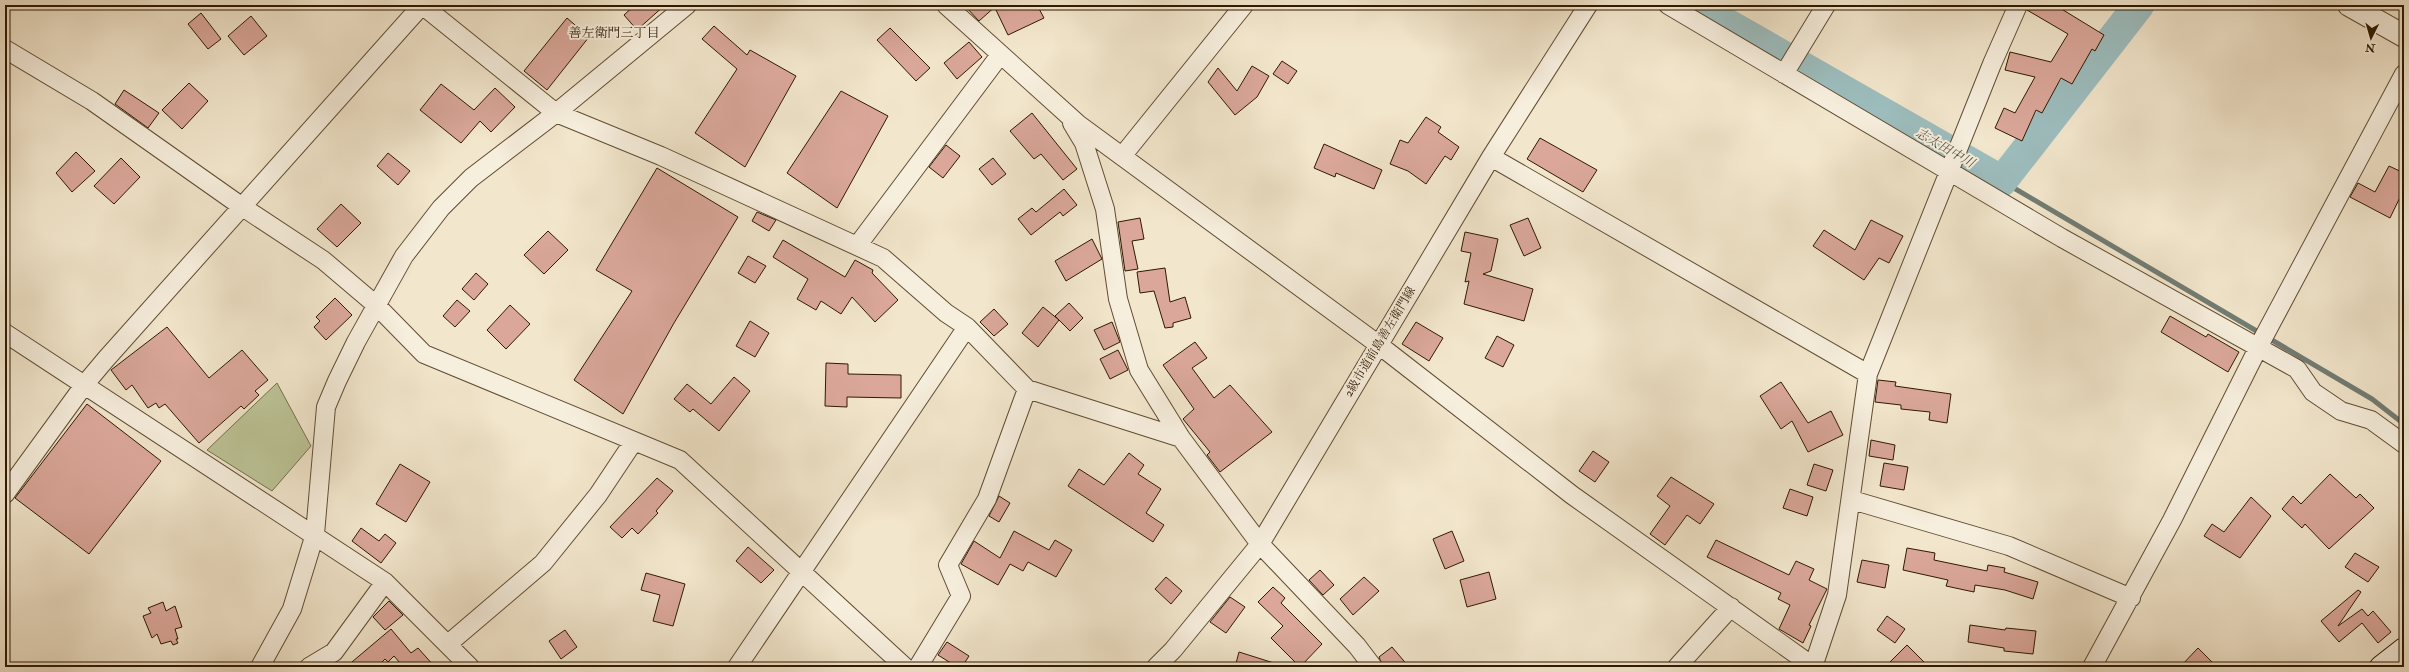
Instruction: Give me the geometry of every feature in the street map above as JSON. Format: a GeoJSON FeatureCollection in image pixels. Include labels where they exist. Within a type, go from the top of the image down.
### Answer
{"type":"FeatureCollection","features":[{"type":"Feature","properties":{"kind":"street"},"geometry":{"type":"LineString","coordinates":[[5,494],[84,384],[241,206],[422,5],[556,112],[661,156],[883,258],[946,313],[967,327],[1027,389],[1181,438]]}},
{"type":"Feature","properties":{"kind":"street"},"geometry":{"type":"LineString","coordinates":[[260,667],[292,609],[315,534],[326,407],[336,381],[404,256],[441,208],[472,178],[556,112],[687,5]]}},
{"type":"Feature","properties":{"kind":"street"},"geometry":{"type":"LineString","coordinates":[[946,5],[1066,114],[1379,345],[1572,495],[1814,667],[1837,595],[1852,500],[1868,374],[1948,171],[2018,5]]}},
{"type":"Feature","properties":{"kind":"street"},"geometry":{"type":"LineString","coordinates":[[1123,155],[1244,5]]}},
{"type":"Feature","properties":{"kind":"street","name":"2級市道前島善左衛門線"},"geometry":{"type":"LineString","coordinates":[[1156,667],[1173,650],[1260,544],[1491,156],[1588,5]]}},
{"type":"Feature","properties":{"kind":"street"},"geometry":{"type":"LineString","coordinates":[[1668,5],[1948,171],[2260,345],[2297,369],[2313,392],[2342,410],[2371,420],[2404,444]]}},
{"type":"Feature","properties":{"kind":"street"},"geometry":{"type":"LineString","coordinates":[[1784,74],[1826,5]]}},
{"type":"Feature","properties":{"kind":"street"},"geometry":{"type":"LineString","coordinates":[[2349,5],[2404,36]]}},
{"type":"Feature","properties":{"kind":"street"},"geometry":{"type":"LineString","coordinates":[[5,49],[92,101],[241,206],[323,260],[376,305],[424,354],[680,460],[905,667]]}},
{"type":"Feature","properties":{"kind":"street"},"geometry":{"type":"LineString","coordinates":[[857,246],[1000,55]]}},
{"type":"Feature","properties":{"kind":"street"},"geometry":{"type":"LineString","coordinates":[[2092,667],[2131,598],[2260,345],[2404,74]]}},
{"type":"Feature","properties":{"kind":"street"},"geometry":{"type":"LineString","coordinates":[[1066,114],[1084,143],[1105,209],[1118,299],[1139,370],[1181,438],[1260,544],[1357,646],[1373,667]]}},
{"type":"Feature","properties":{"kind":"street"},"geometry":{"type":"LineString","coordinates":[[1491,156],[1868,374]]}},
{"type":"Feature","properties":{"kind":"street"},"geometry":{"type":"LineString","coordinates":[[737,667],[967,327]]}},
{"type":"Feature","properties":{"kind":"street"},"geometry":{"type":"LineString","coordinates":[[5,333],[315,534],[385,582],[470,667]]}},
{"type":"Feature","properties":{"kind":"street"},"geometry":{"type":"LineString","coordinates":[[918,667],[961,596],[948,565],[987,499],[1027,389]]}},
{"type":"Feature","properties":{"kind":"street"},"geometry":{"type":"LineString","coordinates":[[448,644],[543,563],[598,495],[634,441]]}},
{"type":"Feature","properties":{"kind":"street"},"geometry":{"type":"LineString","coordinates":[[1852,500],[2009,546],[2131,598]]}},
{"type":"Feature","properties":{"kind":"street"},"geometry":{"type":"LineString","coordinates":[[309,667],[334,652],[385,582]]}},
{"type":"Feature","properties":{"kind":"street"},"geometry":{"type":"LineString","coordinates":[[1677,667],[1731,608]]}},
{"type":"Feature","properties":{"kind":"street"},"geometry":{"type":"LineString","coordinates":[[2381,667],[2404,649]]}},
{"type":"Feature","properties":{"kind":"green space"},"geometry":{"type":"Polygon","coordinates":[[[277,383],[311,446],[272,491],[207,450],[277,383]]]}},
{"type":"Feature","properties":{"kind":"building"},"geometry":{"type":"Polygon","coordinates":[[[635,5],[665,5],[637,30],[624,15],[635,5]]]}},
{"type":"Feature","properties":{"kind":"building"},"geometry":{"type":"Polygon","coordinates":[[[964,5],[997,5],[979,21],[964,5]]]}},
{"type":"Feature","properties":{"kind":"building"},"geometry":{"type":"Polygon","coordinates":[[[1007,5],[1037,5],[1044,18],[1008,35],[996,10],[1007,5]]]}},
{"type":"Feature","properties":{"kind":"building"},"geometry":{"type":"Polygon","coordinates":[[[2028,5],[2055,5],[2104,35],[2095,51],[2092,49],[2072,84],[2061,78],[2042,113],[2036,110],[2022,141],[1995,128],[2004,108],[2015,113],[2035,77],[2005,70],[2010,52],[2051,62],[2068,34],[2027,10],[2028,5]]]}},
{"type":"Feature","properties":{"kind":"building"},"geometry":{"type":"Polygon","coordinates":[[[201,13],[221,39],[208,49],[188,24],[201,13]]]}},
{"type":"Feature","properties":{"kind":"building"},"geometry":{"type":"Polygon","coordinates":[[[251,16],[267,36],[244,55],[228,36],[251,16]]]}},
{"type":"Feature","properties":{"kind":"building"},"geometry":{"type":"Polygon","coordinates":[[[567,18],[589,37],[547,90],[524,71],[567,18]]]}},
{"type":"Feature","properties":{"kind":"building"},"geometry":{"type":"Polygon","coordinates":[[[714,26],[747,55],[750,50],[796,76],[745,167],[695,133],[737,69],[702,39],[714,26]]]}},
{"type":"Feature","properties":{"kind":"building"},"geometry":{"type":"Polygon","coordinates":[[[890,28],[930,68],[916,81],[877,40],[890,28]]]}},
{"type":"Feature","properties":{"kind":"building"},"geometry":{"type":"Polygon","coordinates":[[[969,42],[982,57],[957,79],[944,63],[969,42]]]}},
{"type":"Feature","properties":{"kind":"building"},"geometry":{"type":"Polygon","coordinates":[[[1282,61],[1297,71],[1288,84],[1273,74],[1282,61]]]}},
{"type":"Feature","properties":{"kind":"building"},"geometry":{"type":"Polygon","coordinates":[[[1252,66],[1269,76],[1257,97],[1235,115],[1208,82],[1218,68],[1237,91],[1252,66]]]}},
{"type":"Feature","properties":{"kind":"building"},"geometry":{"type":"Polygon","coordinates":[[[189,83],[208,101],[182,129],[162,110],[189,83]]]}},
{"type":"Feature","properties":{"kind":"building"},"geometry":{"type":"Polygon","coordinates":[[[441,84],[474,110],[495,88],[515,107],[491,132],[480,121],[461,143],[420,110],[441,84]]]}},
{"type":"Feature","properties":{"kind":"building"},"geometry":{"type":"Polygon","coordinates":[[[124,90],[159,113],[148,128],[115,104],[124,90]]]}},
{"type":"Feature","properties":{"kind":"building"},"geometry":{"type":"Polygon","coordinates":[[[841,91],[888,116],[837,208],[787,173],[841,91]]]}},
{"type":"Feature","properties":{"kind":"building"},"geometry":{"type":"Polygon","coordinates":[[[1032,113],[1077,169],[1063,180],[1041,154],[1034,159],[1010,131],[1032,113]]]}},
{"type":"Feature","properties":{"kind":"building"},"geometry":{"type":"Polygon","coordinates":[[[1426,117],[1441,127],[1438,132],[1459,147],[1451,160],[1445,156],[1426,184],[1408,171],[1390,164],[1400,140],[1408,143],[1426,117]]]}},
{"type":"Feature","properties":{"kind":"building"},"geometry":{"type":"Polygon","coordinates":[[[1540,138],[1597,170],[1583,192],[1527,159],[1540,138]]]}},
{"type":"Feature","properties":{"kind":"building"},"geometry":{"type":"Polygon","coordinates":[[[1324,144],[1382,170],[1374,189],[1336,173],[1335,177],[1314,168],[1324,144]]]}},
{"type":"Feature","properties":{"kind":"building"},"geometry":{"type":"Polygon","coordinates":[[[946,145],[960,156],[943,178],[929,167],[946,145]]]}},
{"type":"Feature","properties":{"kind":"building"},"geometry":{"type":"Polygon","coordinates":[[[76,152],[95,171],[72,192],[56,173],[76,152]]]}},
{"type":"Feature","properties":{"kind":"building"},"geometry":{"type":"Polygon","coordinates":[[[388,153],[410,171],[398,185],[377,166],[388,153]]]}},
{"type":"Feature","properties":{"kind":"building"},"geometry":{"type":"Polygon","coordinates":[[[121,158],[140,177],[114,204],[94,186],[121,158]]]}},
{"type":"Feature","properties":{"kind":"building"},"geometry":{"type":"Polygon","coordinates":[[[993,158],[1006,174],[992,185],[979,169],[993,158]]]}},
{"type":"Feature","properties":{"kind":"building"},"geometry":{"type":"Polygon","coordinates":[[[2389,166],[2404,173],[2404,189],[2390,218],[2350,197],[2358,183],[2375,192],[2389,166]]]}},
{"type":"Feature","properties":{"kind":"building"},"geometry":{"type":"Polygon","coordinates":[[[657,168],[738,217],[674,323],[623,414],[574,380],[632,291],[596,270],[657,168]]]}},
{"type":"Feature","properties":{"kind":"building"},"geometry":{"type":"Polygon","coordinates":[[[1064,189],[1077,205],[1063,216],[1060,212],[1031,235],[1018,219],[1032,208],[1036,212],[1064,189]]]}},
{"type":"Feature","properties":{"kind":"building"},"geometry":{"type":"Polygon","coordinates":[[[341,204],[361,223],[337,247],[317,229],[341,204]]]}},
{"type":"Feature","properties":{"kind":"building"},"geometry":{"type":"Polygon","coordinates":[[[757,212],[776,220],[769,231],[752,221],[757,212]]]}},
{"type":"Feature","properties":{"kind":"building"},"geometry":{"type":"Polygon","coordinates":[[[1140,218],[1144,239],[1132,241],[1138,269],[1125,271],[1118,222],[1140,218]]]}},
{"type":"Feature","properties":{"kind":"building"},"geometry":{"type":"Polygon","coordinates":[[[1528,218],[1541,248],[1524,256],[1510,225],[1528,218]]]}},
{"type":"Feature","properties":{"kind":"building"},"geometry":{"type":"Polygon","coordinates":[[[1871,220],[1903,236],[1889,263],[1879,258],[1864,280],[1813,246],[1824,230],[1855,250],[1871,220]]]}},
{"type":"Feature","properties":{"kind":"building"},"geometry":{"type":"Polygon","coordinates":[[[548,231],[568,250],[544,274],[524,255],[548,231]]]}},
{"type":"Feature","properties":{"kind":"building"},"geometry":{"type":"Polygon","coordinates":[[[1465,232],[1498,239],[1491,271],[1483,274],[1533,289],[1524,321],[1464,304],[1469,281],[1465,282],[1471,253],[1461,251],[1465,232]]]}},
{"type":"Feature","properties":{"kind":"building"},"geometry":{"type":"Polygon","coordinates":[[[1092,239],[1102,259],[1066,281],[1055,261],[1092,239]]]}},
{"type":"Feature","properties":{"kind":"building"},"geometry":{"type":"Polygon","coordinates":[[[783,240],[845,277],[855,260],[873,270],[872,273],[898,300],[875,322],[852,297],[841,314],[821,301],[816,310],[797,299],[808,279],[773,257],[783,240]]]}},
{"type":"Feature","properties":{"kind":"building"},"geometry":{"type":"Polygon","coordinates":[[[748,256],[766,266],[755,283],[738,273],[748,256]]]}},
{"type":"Feature","properties":{"kind":"building"},"geometry":{"type":"Polygon","coordinates":[[[1165,268],[1170,302],[1185,297],[1191,318],[1173,323],[1173,327],[1165,328],[1154,291],[1140,293],[1137,272],[1165,268]]]}},
{"type":"Feature","properties":{"kind":"building"},"geometry":{"type":"Polygon","coordinates":[[[476,273],[488,284],[474,300],[462,289],[476,273]]]}},
{"type":"Feature","properties":{"kind":"building"},"geometry":{"type":"Polygon","coordinates":[[[335,298],[352,315],[326,340],[314,327],[320,321],[316,317],[335,298]]]}},
{"type":"Feature","properties":{"kind":"building"},"geometry":{"type":"Polygon","coordinates":[[[457,300],[470,311],[455,327],[443,316],[457,300]]]}},
{"type":"Feature","properties":{"kind":"building"},"geometry":{"type":"Polygon","coordinates":[[[1069,303],[1083,318],[1070,331],[1055,316],[1069,303]]]}},
{"type":"Feature","properties":{"kind":"building"},"geometry":{"type":"Polygon","coordinates":[[[510,305],[530,324],[506,349],[487,330],[510,305]]]}},
{"type":"Feature","properties":{"kind":"building"},"geometry":{"type":"Polygon","coordinates":[[[1043,307],[1059,320],[1038,347],[1022,333],[1043,307]]]}},
{"type":"Feature","properties":{"kind":"building"},"geometry":{"type":"Polygon","coordinates":[[[994,309],[1008,324],[994,336],[980,322],[994,309]]]}},
{"type":"Feature","properties":{"kind":"building"},"geometry":{"type":"Polygon","coordinates":[[[2170,316],[2206,337],[2208,334],[2239,352],[2228,372],[2161,332],[2170,316]]]}},
{"type":"Feature","properties":{"kind":"building"},"geometry":{"type":"Polygon","coordinates":[[[750,321],[769,333],[755,357],[736,346],[750,321]]]}},
{"type":"Feature","properties":{"kind":"building"},"geometry":{"type":"Polygon","coordinates":[[[1112,322],[1120,342],[1104,350],[1094,330],[1112,322]]]}},
{"type":"Feature","properties":{"kind":"building"},"geometry":{"type":"Polygon","coordinates":[[[1416,322],[1443,338],[1429,361],[1402,344],[1416,322]]]}},
{"type":"Feature","properties":{"kind":"building"},"geometry":{"type":"Polygon","coordinates":[[[167,327],[209,378],[242,350],[268,380],[255,391],[259,395],[244,409],[241,406],[199,443],[165,404],[159,408],[156,403],[148,408],[132,385],[126,390],[111,370],[167,327]]]}},
{"type":"Feature","properties":{"kind":"building"},"geometry":{"type":"Polygon","coordinates":[[[1497,336],[1514,345],[1503,367],[1485,358],[1497,336]]]}},
{"type":"Feature","properties":{"kind":"building"},"geometry":{"type":"Polygon","coordinates":[[[1195,342],[1207,358],[1192,368],[1214,398],[1230,385],[1272,432],[1220,472],[1207,455],[1210,452],[1183,419],[1194,409],[1163,365],[1195,342]]]}},
{"type":"Feature","properties":{"kind":"building"},"geometry":{"type":"Polygon","coordinates":[[[1118,350],[1128,370],[1110,379],[1100,359],[1118,350]]]}},
{"type":"Feature","properties":{"kind":"building"},"geometry":{"type":"Polygon","coordinates":[[[826,363],[848,364],[848,374],[901,375],[901,398],[847,397],[847,407],[825,406],[826,363]]]}},
{"type":"Feature","properties":{"kind":"building"},"geometry":{"type":"Polygon","coordinates":[[[734,377],[750,391],[719,431],[693,409],[690,412],[674,399],[687,384],[711,404],[734,377]]]}},
{"type":"Feature","properties":{"kind":"building"},"geometry":{"type":"Polygon","coordinates":[[[1878,380],[1896,382],[1895,386],[1951,394],[1947,423],[1929,420],[1930,412],[1901,409],[1901,405],[1875,402],[1878,380]]]}},
{"type":"Feature","properties":{"kind":"building"},"geometry":{"type":"Polygon","coordinates":[[[1781,382],[1808,423],[1831,411],[1843,435],[1808,452],[1792,421],[1781,429],[1760,396],[1781,382]]]}},
{"type":"Feature","properties":{"kind":"building"},"geometry":{"type":"Polygon","coordinates":[[[87,404],[161,461],[89,554],[15,498],[87,404]]]}},
{"type":"Feature","properties":{"kind":"building"},"geometry":{"type":"Polygon","coordinates":[[[1871,440],[1895,445],[1893,460],[1869,456],[1871,440]]]}},
{"type":"Feature","properties":{"kind":"building"},"geometry":{"type":"Polygon","coordinates":[[[1593,451],[1609,462],[1595,482],[1579,471],[1593,451]]]}},
{"type":"Feature","properties":{"kind":"building"},"geometry":{"type":"Polygon","coordinates":[[[1129,453],[1144,465],[1138,474],[1161,489],[1146,513],[1164,525],[1153,542],[1068,486],[1079,469],[1104,485],[1129,453]]]}},
{"type":"Feature","properties":{"kind":"building"},"geometry":{"type":"Polygon","coordinates":[[[1884,463],[1908,467],[1904,490],[1880,486],[1884,463]]]}},
{"type":"Feature","properties":{"kind":"building"},"geometry":{"type":"Polygon","coordinates":[[[400,464],[430,482],[406,522],[376,504],[400,464]]]}},
{"type":"Feature","properties":{"kind":"building"},"geometry":{"type":"Polygon","coordinates":[[[1814,464],[1833,470],[1826,491],[1807,485],[1814,464]]]}},
{"type":"Feature","properties":{"kind":"building"},"geometry":{"type":"Polygon","coordinates":[[[2330,474],[2356,498],[2360,494],[2374,508],[2329,549],[2305,524],[2302,528],[2282,509],[2293,496],[2301,504],[2330,474]]]}},
{"type":"Feature","properties":{"kind":"building"},"geometry":{"type":"Polygon","coordinates":[[[1671,477],[1714,504],[1700,524],[1687,515],[1665,545],[1650,534],[1670,506],[1657,496],[1671,477]]]}},
{"type":"Feature","properties":{"kind":"building"},"geometry":{"type":"Polygon","coordinates":[[[657,478],[673,491],[656,511],[658,513],[638,534],[632,528],[622,538],[610,527],[657,478]]]}},
{"type":"Feature","properties":{"kind":"building"},"geometry":{"type":"Polygon","coordinates":[[[1790,489],[1813,497],[1807,516],[1783,508],[1790,489]]]}},
{"type":"Feature","properties":{"kind":"building"},"geometry":{"type":"Polygon","coordinates":[[[999,496],[1010,503],[999,522],[989,516],[999,496]]]}},
{"type":"Feature","properties":{"kind":"building"},"geometry":{"type":"Polygon","coordinates":[[[2251,497],[2271,516],[2240,558],[2204,536],[2212,524],[2224,532],[2251,497]]]}},
{"type":"Feature","properties":{"kind":"building"},"geometry":{"type":"Polygon","coordinates":[[[361,528],[379,541],[385,534],[396,543],[381,563],[352,541],[361,528]]]}},
{"type":"Feature","properties":{"kind":"building"},"geometry":{"type":"Polygon","coordinates":[[[1014,531],[1049,550],[1055,540],[1072,550],[1056,577],[1028,562],[1023,571],[1010,564],[998,585],[961,564],[974,541],[1000,558],[1014,531]]]}},
{"type":"Feature","properties":{"kind":"building"},"geometry":{"type":"Polygon","coordinates":[[[1452,531],[1464,561],[1445,569],[1433,539],[1452,531]]]}},
{"type":"Feature","properties":{"kind":"building"},"geometry":{"type":"Polygon","coordinates":[[[1716,540],[1789,575],[1796,561],[1814,569],[1809,580],[1827,589],[1809,625],[1811,626],[1803,643],[1779,629],[1790,605],[1778,599],[1781,593],[1707,557],[1716,540]]]}},
{"type":"Feature","properties":{"kind":"building"},"geometry":{"type":"Polygon","coordinates":[[[748,547],[774,570],[761,583],[736,561],[748,547]]]}},
{"type":"Feature","properties":{"kind":"building"},"geometry":{"type":"Polygon","coordinates":[[[1907,548],[1935,553],[1934,560],[1987,571],[1988,565],[2005,568],[2004,572],[2038,582],[2033,599],[2005,590],[1975,585],[1974,592],[1946,586],[1948,580],[1903,570],[1907,548]]]}},
{"type":"Feature","properties":{"kind":"building"},"geometry":{"type":"Polygon","coordinates":[[[2355,553],[2379,567],[2368,582],[2345,567],[2355,553]]]}},
{"type":"Feature","properties":{"kind":"building"},"geometry":{"type":"Polygon","coordinates":[[[1862,560],[1889,565],[1885,588],[1857,582],[1862,560]]]}},
{"type":"Feature","properties":{"kind":"building"},"geometry":{"type":"Polygon","coordinates":[[[1320,570],[1334,585],[1323,595],[1309,580],[1320,570]]]}},
{"type":"Feature","properties":{"kind":"building"},"geometry":{"type":"Polygon","coordinates":[[[1489,572],[1496,599],[1467,607],[1460,580],[1489,572]]]}},
{"type":"Feature","properties":{"kind":"building"},"geometry":{"type":"Polygon","coordinates":[[[646,573],[685,584],[673,626],[653,621],[660,595],[641,590],[646,573]]]}},
{"type":"Feature","properties":{"kind":"building"},"geometry":{"type":"Polygon","coordinates":[[[1166,577],[1182,591],[1171,604],[1155,589],[1166,577]]]}},
{"type":"Feature","properties":{"kind":"building"},"geometry":{"type":"Polygon","coordinates":[[[1364,577],[1379,591],[1353,615],[1340,599],[1364,577]]]}},
{"type":"Feature","properties":{"kind":"building"},"geometry":{"type":"Polygon","coordinates":[[[1273,587],[1285,598],[1281,603],[1322,644],[1300,667],[1271,638],[1283,626],[1258,602],[1273,587]]]}},
{"type":"Feature","properties":{"kind":"building"},"geometry":{"type":"Polygon","coordinates":[[[2358,590],[2361,592],[2338,626],[2362,609],[2368,616],[2373,611],[2391,632],[2378,643],[2362,623],[2339,642],[2321,621],[2358,590]]]}},
{"type":"Feature","properties":{"kind":"building"},"geometry":{"type":"Polygon","coordinates":[[[1230,597],[1245,607],[1226,633],[1210,622],[1230,597]]]}},
{"type":"Feature","properties":{"kind":"building"},"geometry":{"type":"Polygon","coordinates":[[[389,601],[403,615],[385,630],[373,617],[389,601]]]}},
{"type":"Feature","properties":{"kind":"building"},"geometry":{"type":"Polygon","coordinates":[[[163,602],[166,611],[175,606],[182,627],[175,629],[178,643],[173,645],[171,641],[161,644],[157,634],[152,638],[143,616],[151,613],[148,608],[163,602]]]}},
{"type":"Feature","properties":{"kind":"building"},"geometry":{"type":"Polygon","coordinates":[[[1887,616],[1905,629],[1895,643],[1877,630],[1887,616]]]}},
{"type":"Feature","properties":{"kind":"building"},"geometry":{"type":"Polygon","coordinates":[[[1970,625],[2005,630],[2006,628],[2036,631],[2033,654],[2004,651],[2004,648],[1968,642],[1970,625]]]}},
{"type":"Feature","properties":{"kind":"building"},"geometry":{"type":"Polygon","coordinates":[[[391,629],[411,653],[418,648],[435,667],[395,667],[400,663],[394,656],[388,662],[385,659],[377,667],[346,667],[391,629]]]}},
{"type":"Feature","properties":{"kind":"building"},"geometry":{"type":"Polygon","coordinates":[[[565,630],[577,647],[561,659],[549,641],[565,630]]]}},
{"type":"Feature","properties":{"kind":"building"},"geometry":{"type":"Polygon","coordinates":[[[947,642],[969,656],[962,667],[957,667],[938,655],[947,642]]]}},
{"type":"Feature","properties":{"kind":"building"},"geometry":{"type":"Polygon","coordinates":[[[1907,645],[1929,667],[1885,667],[1907,645]]]}},
{"type":"Feature","properties":{"kind":"building"},"geometry":{"type":"Polygon","coordinates":[[[1392,647],[1409,667],[1383,667],[1379,657],[1392,647]]]}},
{"type":"Feature","properties":{"kind":"building"},"geometry":{"type":"Polygon","coordinates":[[[2198,648],[2217,667],[2180,667],[2198,648]]]}},
{"type":"Feature","properties":{"kind":"building"},"geometry":{"type":"Polygon","coordinates":[[[1239,652],[1277,664],[1277,667],[1235,667],[1239,652]]]}},
{"type":"Feature","properties":{"kind":"waterway","name":"志太田中川"},"geometry":{"type":"LineString","coordinates":[[1694,5],[2002,181],[2139,5]]}},
{"type":"Feature","properties":{"kind":"waterway"},"geometry":{"type":"LineString","coordinates":[[2002,181],[2372,399],[2404,424]]}},
{"type":"Feature","properties":{"kind":"district","name":"善左衛門三丁目"},"geometry":{"type":"Point","coordinates":[614,33]}}]}
